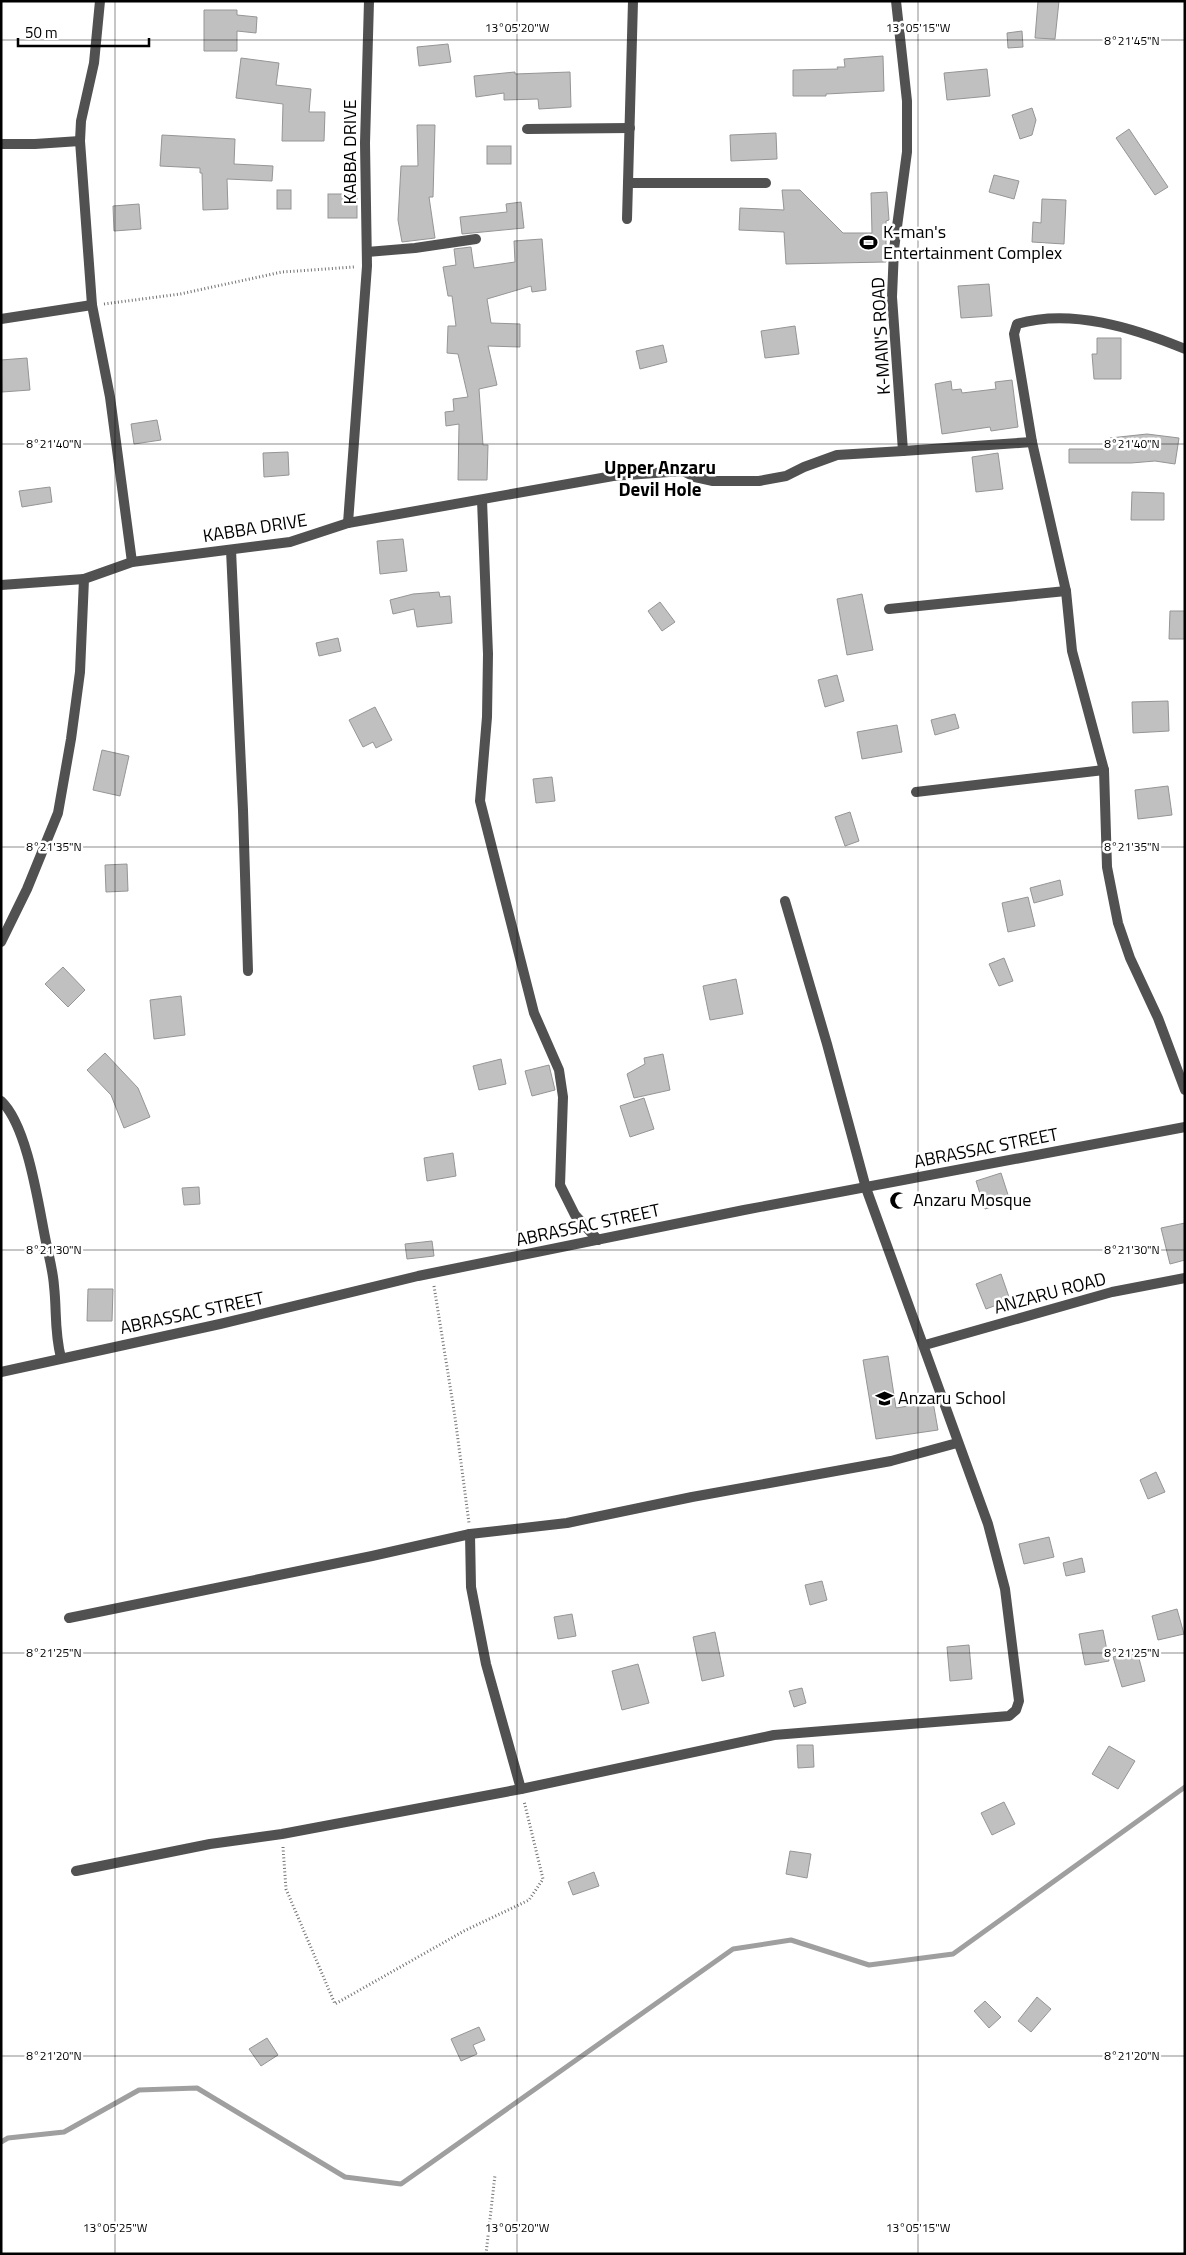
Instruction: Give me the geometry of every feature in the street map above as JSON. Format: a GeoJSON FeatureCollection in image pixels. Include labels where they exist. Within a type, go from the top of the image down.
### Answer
{"type":"FeatureCollection","features":[{"type":"Feature","properties":{"kind":"street"},"geometry":{"type":"LineString","coordinates":[[100,1],[94,63],[81,120],[80,141],[92,305],[110,397],[132,562]]}},
{"type":"Feature","properties":{"kind":"street","name":"KABBA DRIVE"},"geometry":{"type":"LineString","coordinates":[[1,585],[84,579],[132,562],[290,542],[348,523],[367,266],[366,143],[369,1]]}},
{"type":"Feature","properties":{"kind":"street"},"geometry":{"type":"LineString","coordinates":[[627,219],[634,1]]}},
{"type":"Feature","properties":{"kind":"street","name":"K-MAN'S ROAD"},"geometry":{"type":"LineString","coordinates":[[896,1],[906,100],[907,152],[894,249],[892,297],[903,451]]}},
{"type":"Feature","properties":{"kind":"street"},"geometry":{"type":"LineString","coordinates":[[527,129],[630,128]]}},
{"type":"Feature","properties":{"kind":"street"},"geometry":{"type":"LineString","coordinates":[[1,144],[80,141]]}},
{"type":"Feature","properties":{"kind":"street"},"geometry":{"type":"LineString","coordinates":[[628,183],[766,183]]}},
{"type":"Feature","properties":{"kind":"street"},"geometry":{"type":"LineString","coordinates":[[367,252],[416,248],[476,239]]}},
{"type":"Feature","properties":{"kind":"street"},"geometry":{"type":"LineString","coordinates":[[1,319],[92,305]]}},
{"type":"Feature","properties":{"kind":"street"},"geometry":{"type":"LineString","coordinates":[[1185,349],[1147,333],[1086,319],[1028,321],[1017,324],[1014,334],[1032,442],[1066,591],[1072,651],[1104,770],[1107,867],[1118,923],[1130,958],[1158,1018],[1185,1090]]}},
{"type":"Feature","properties":{"kind":"street"},"geometry":{"type":"LineString","coordinates":[[348,523],[613,476],[683,471],[695,477],[714,481],[759,481],[786,476],[837,455],[1032,442]]}},
{"type":"Feature","properties":{"kind":"street"},"geometry":{"type":"LineString","coordinates":[[482,500],[488,654],[480,802],[534,1013],[559,1070],[564,1097],[560,1185],[575,1215],[598,1240]]}},
{"type":"Feature","properties":{"kind":"street"},"geometry":{"type":"LineString","coordinates":[[231,550],[243,800],[248,971]]}},
{"type":"Feature","properties":{"kind":"street"},"geometry":{"type":"LineString","coordinates":[[1,942],[27,889],[58,813],[72,739],[80,672],[84,579]]}},
{"type":"Feature","properties":{"kind":"street"},"geometry":{"type":"LineString","coordinates":[[890,609],[1066,591]]}},
{"type":"Feature","properties":{"kind":"street"},"geometry":{"type":"LineString","coordinates":[[916,792],[1104,770]]}},
{"type":"Feature","properties":{"kind":"street"},"geometry":{"type":"LineString","coordinates":[[76,1871],[210,1844],[282,1834],[521,1789],[774,1735],[1009,1716],[1016,1710],[1019,1701],[1005,1589],[988,1524],[957,1443],[925,1345],[866,1188],[827,1044],[784,901]]}},
{"type":"Feature","properties":{"kind":"street"},"geometry":{"type":"LineString","coordinates":[[1,1100],[8,1107],[18,1128],[34,1180],[54,1285],[54,1324],[61,1358]]}},
{"type":"Feature","properties":{"kind":"street","name":"ABRASSAC STREET"},"geometry":{"type":"LineString","coordinates":[[1,1372],[220,1324],[432,1273],[744,1210],[1185,1127]]}},
{"type":"Feature","properties":{"kind":"street","name":"ANZARU ROAD"},"geometry":{"type":"LineString","coordinates":[[925,1345],[1112,1292],[1185,1278]]}},
{"type":"Feature","properties":{"kind":"street"},"geometry":{"type":"LineString","coordinates":[[69,1618],[470,1534],[567,1523],[692,1497],[891,1461],[957,1443]]}},
{"type":"Feature","properties":{"kind":"street"},"geometry":{"type":"LineString","coordinates":[[470,1534],[471,1586],[486,1664],[521,1789]]}},
{"type":"Feature","properties":{"kind":"path"},"geometry":{"type":"LineString","coordinates":[[92,305],[180,294],[282,272],[367,266]]}},
{"type":"Feature","properties":{"kind":"path"},"geometry":{"type":"LineString","coordinates":[[432,1273],[455,1417],[470,1534]]}},
{"type":"Feature","properties":{"kind":"path"},"geometry":{"type":"LineString","coordinates":[[282,1834],[286,1889],[335,2004],[464,1931],[529,1900],[544,1879],[521,1789]]}},
{"type":"Feature","properties":{"kind":"path"},"geometry":{"type":"LineString","coordinates":[[486,2254],[495,2175]]}},
{"type":"Feature","properties":{"kind":"building"},"geometry":{"type":"Polygon","coordinates":[[[1038,1],[1059,1],[1055,39],[1035,38],[1038,1]]]}},
{"type":"Feature","properties":{"kind":"building"},"geometry":{"type":"Polygon","coordinates":[[[204,10],[237,10],[237,15],[257,17],[256,33],[237,31],[237,51],[204,51],[204,10]]]}},
{"type":"Feature","properties":{"kind":"building"},"geometry":{"type":"Polygon","coordinates":[[[1022,31],[1023,47],[1008,48],[1007,33],[1022,31]]]}},
{"type":"Feature","properties":{"kind":"building"},"geometry":{"type":"Polygon","coordinates":[[[448,44],[451,62],[419,66],[417,47],[448,44]]]}},
{"type":"Feature","properties":{"kind":"building"},"geometry":{"type":"Polygon","coordinates":[[[883,56],[884,91],[826,94],[826,96],[793,96],[793,70],[838,69],[837,67],[845,67],[844,59],[883,56]]]}},
{"type":"Feature","properties":{"kind":"building"},"geometry":{"type":"Polygon","coordinates":[[[241,58],[279,63],[276,85],[311,89],[309,112],[325,112],[324,141],[282,141],[283,104],[236,98],[241,58]]]}},
{"type":"Feature","properties":{"kind":"building"},"geometry":{"type":"Polygon","coordinates":[[[987,69],[990,96],[947,100],[944,73],[987,69]]]}},
{"type":"Feature","properties":{"kind":"building"},"geometry":{"type":"Polygon","coordinates":[[[515,72],[515,74],[570,72],[571,107],[539,109],[538,99],[504,100],[504,93],[476,97],[474,76],[515,72]]]}},
{"type":"Feature","properties":{"kind":"building"},"geometry":{"type":"Polygon","coordinates":[[[1032,108],[1036,120],[1032,135],[1020,139],[1012,115],[1032,108]]]}},
{"type":"Feature","properties":{"kind":"building"},"geometry":{"type":"Polygon","coordinates":[[[417,125],[435,125],[433,197],[429,197],[435,238],[402,242],[398,220],[401,166],[418,166],[417,125]]]}},
{"type":"Feature","properties":{"kind":"building"},"geometry":{"type":"Polygon","coordinates":[[[1129,129],[1168,187],[1155,195],[1116,138],[1129,129]]]}},
{"type":"Feature","properties":{"kind":"building"},"geometry":{"type":"Polygon","coordinates":[[[776,133],[777,159],[731,161],[730,135],[776,133]]]}},
{"type":"Feature","properties":{"kind":"building"},"geometry":{"type":"Polygon","coordinates":[[[162,135],[235,139],[234,164],[273,166],[272,181],[227,179],[228,209],[203,210],[202,173],[200,173],[200,168],[160,166],[162,135]]]}},
{"type":"Feature","properties":{"kind":"building"},"geometry":{"type":"Polygon","coordinates":[[[487,146],[511,146],[511,164],[487,164],[487,146]]]}},
{"type":"Feature","properties":{"kind":"building"},"geometry":{"type":"Polygon","coordinates":[[[994,175],[1019,181],[1014,199],[989,192],[994,175]]]}},
{"type":"Feature","properties":{"kind":"building"},"geometry":{"type":"Polygon","coordinates":[[[277,190],[291,190],[291,209],[277,209],[277,190]]]}},
{"type":"Feature","properties":{"kind":"building"},"geometry":{"type":"Polygon","coordinates":[[[782,190],[800,190],[843,233],[872,233],[871,193],[887,192],[889,220],[886,221],[886,262],[786,264],[784,232],[739,230],[740,208],[784,210],[782,190]]]}},
{"type":"Feature","properties":{"kind":"building"},"geometry":{"type":"Polygon","coordinates":[[[328,194],[357,194],[357,218],[328,218],[328,194]]]}},
{"type":"Feature","properties":{"kind":"building"},"geometry":{"type":"Polygon","coordinates":[[[1042,199],[1066,200],[1064,244],[1032,242],[1033,222],[1041,223],[1042,199]]]}},
{"type":"Feature","properties":{"kind":"building"},"geometry":{"type":"Polygon","coordinates":[[[521,202],[524,228],[462,234],[460,217],[507,212],[506,204],[521,202]]]}},
{"type":"Feature","properties":{"kind":"building"},"geometry":{"type":"Polygon","coordinates":[[[139,204],[141,229],[114,231],[113,206],[139,204]]]}},
{"type":"Feature","properties":{"kind":"building"},"geometry":{"type":"Polygon","coordinates":[[[542,239],[546,290],[532,292],[531,286],[487,299],[491,323],[520,324],[520,347],[488,346],[497,385],[479,389],[483,445],[488,445],[487,480],[458,480],[459,424],[446,426],[445,412],[454,411],[453,399],[468,397],[458,354],[447,353],[448,326],[456,326],[452,296],[448,296],[443,267],[456,265],[454,249],[471,247],[474,268],[515,262],[514,241],[542,239]]]}},
{"type":"Feature","properties":{"kind":"building"},"geometry":{"type":"Polygon","coordinates":[[[989,284],[992,316],[961,318],[958,286],[989,284]]]}},
{"type":"Feature","properties":{"kind":"building"},"geometry":{"type":"Polygon","coordinates":[[[795,326],[799,354],[765,358],[761,331],[795,326]]]}},
{"type":"Feature","properties":{"kind":"building"},"geometry":{"type":"Polygon","coordinates":[[[1097,338],[1121,338],[1121,379],[1094,379],[1092,354],[1097,354],[1097,338]]]}},
{"type":"Feature","properties":{"kind":"building"},"geometry":{"type":"Polygon","coordinates":[[[663,345],[667,362],[640,369],[636,351],[663,345]]]}},
{"type":"Feature","properties":{"kind":"building"},"geometry":{"type":"Polygon","coordinates":[[[27,358],[30,390],[2,392],[1,360],[27,358]]]}},
{"type":"Feature","properties":{"kind":"building"},"geometry":{"type":"Polygon","coordinates":[[[1012,380],[1018,427],[991,431],[990,427],[942,434],[935,384],[951,381],[952,390],[961,389],[962,393],[996,389],[995,382],[1012,380]]]}},
{"type":"Feature","properties":{"kind":"building"},"geometry":{"type":"Polygon","coordinates":[[[157,420],[161,440],[134,444],[131,424],[157,420]]]}},
{"type":"Feature","properties":{"kind":"building"},"geometry":{"type":"Polygon","coordinates":[[[1147,434],[1179,438],[1175,464],[1155,461],[1069,463],[1069,449],[1113,449],[1110,438],[1147,434]]]}},
{"type":"Feature","properties":{"kind":"building"},"geometry":{"type":"Polygon","coordinates":[[[288,452],[289,475],[264,477],[263,453],[288,452]]]}},
{"type":"Feature","properties":{"kind":"building"},"geometry":{"type":"Polygon","coordinates":[[[998,453],[1003,489],[976,492],[972,457],[998,453]]]}},
{"type":"Feature","properties":{"kind":"building"},"geometry":{"type":"Polygon","coordinates":[[[50,487],[52,502],[22,507],[19,491],[50,487]]]}},
{"type":"Feature","properties":{"kind":"building"},"geometry":{"type":"Polygon","coordinates":[[[1132,492],[1164,493],[1164,520],[1131,520],[1132,492]]]}},
{"type":"Feature","properties":{"kind":"building"},"geometry":{"type":"Polygon","coordinates":[[[403,539],[407,571],[380,574],[377,541],[403,539]]]}},
{"type":"Feature","properties":{"kind":"building"},"geometry":{"type":"Polygon","coordinates":[[[439,592],[440,597],[450,596],[452,623],[417,627],[414,609],[393,614],[390,600],[413,594],[439,592]]]}},
{"type":"Feature","properties":{"kind":"building"},"geometry":{"type":"Polygon","coordinates":[[[862,594],[873,650],[847,655],[837,599],[862,594]]]}},
{"type":"Feature","properties":{"kind":"building"},"geometry":{"type":"Polygon","coordinates":[[[660,602],[675,622],[662,631],[648,611],[660,602]]]}},
{"type":"Feature","properties":{"kind":"building"},"geometry":{"type":"Polygon","coordinates":[[[1170,611],[1185,611],[1185,639],[1169,639],[1170,611]]]}},
{"type":"Feature","properties":{"kind":"building"},"geometry":{"type":"Polygon","coordinates":[[[338,638],[341,651],[319,656],[316,643],[338,638]]]}},
{"type":"Feature","properties":{"kind":"building"},"geometry":{"type":"Polygon","coordinates":[[[837,675],[844,701],[825,707],[818,680],[837,675]]]}},
{"type":"Feature","properties":{"kind":"building"},"geometry":{"type":"Polygon","coordinates":[[[1168,701],[1169,731],[1133,733],[1132,702],[1168,701]]]}},
{"type":"Feature","properties":{"kind":"building"},"geometry":{"type":"Polygon","coordinates":[[[375,707],[392,740],[376,748],[373,742],[363,747],[349,720],[375,707]]]}},
{"type":"Feature","properties":{"kind":"building"},"geometry":{"type":"Polygon","coordinates":[[[955,714],[959,728],[935,735],[931,720],[955,714]]]}},
{"type":"Feature","properties":{"kind":"building"},"geometry":{"type":"Polygon","coordinates":[[[897,725],[902,752],[862,759],[857,732],[897,725]]]}},
{"type":"Feature","properties":{"kind":"building"},"geometry":{"type":"Polygon","coordinates":[[[102,750],[129,756],[120,796],[93,790],[102,750]]]}},
{"type":"Feature","properties":{"kind":"building"},"geometry":{"type":"Polygon","coordinates":[[[552,777],[555,801],[536,803],[533,779],[552,777]]]}},
{"type":"Feature","properties":{"kind":"building"},"geometry":{"type":"Polygon","coordinates":[[[1168,786],[1172,815],[1138,819],[1135,790],[1168,786]]]}},
{"type":"Feature","properties":{"kind":"building"},"geometry":{"type":"Polygon","coordinates":[[[850,812],[859,841],[845,846],[835,817],[850,812]]]}},
{"type":"Feature","properties":{"kind":"building"},"geometry":{"type":"Polygon","coordinates":[[[127,864],[128,891],[106,892],[105,865],[127,864]]]}},
{"type":"Feature","properties":{"kind":"building"},"geometry":{"type":"Polygon","coordinates":[[[1060,880],[1063,895],[1034,903],[1030,888],[1060,880]]]}},
{"type":"Feature","properties":{"kind":"building"},"geometry":{"type":"Polygon","coordinates":[[[1028,897],[1035,926],[1008,932],[1002,903],[1028,897]]]}},
{"type":"Feature","properties":{"kind":"building"},"geometry":{"type":"Polygon","coordinates":[[[1004,958],[1013,981],[999,986],[989,964],[1004,958]]]}},
{"type":"Feature","properties":{"kind":"building"},"geometry":{"type":"Polygon","coordinates":[[[63,967],[85,990],[68,1007],[45,984],[63,967]]]}},
{"type":"Feature","properties":{"kind":"building"},"geometry":{"type":"Polygon","coordinates":[[[736,979],[743,1014],[710,1020],[703,986],[736,979]]]}},
{"type":"Feature","properties":{"kind":"building"},"geometry":{"type":"Polygon","coordinates":[[[181,996],[185,1035],[154,1039],[150,1000],[181,996]]]}},
{"type":"Feature","properties":{"kind":"building"},"geometry":{"type":"Polygon","coordinates":[[[105,1053],[138,1088],[150,1117],[124,1128],[111,1095],[87,1070],[105,1053]]]}},
{"type":"Feature","properties":{"kind":"building"},"geometry":{"type":"Polygon","coordinates":[[[663,1054],[670,1090],[634,1098],[627,1074],[645,1064],[644,1058],[663,1054]]]}},
{"type":"Feature","properties":{"kind":"building"},"geometry":{"type":"Polygon","coordinates":[[[501,1059],[506,1084],[479,1090],[473,1066],[501,1059]]]}},
{"type":"Feature","properties":{"kind":"building"},"geometry":{"type":"Polygon","coordinates":[[[549,1065],[555,1090],[532,1096],[525,1071],[549,1065]]]}},
{"type":"Feature","properties":{"kind":"building"},"geometry":{"type":"Polygon","coordinates":[[[644,1098],[654,1129],[630,1137],[620,1106],[644,1098]]]}},
{"type":"Feature","properties":{"kind":"building"},"geometry":{"type":"Polygon","coordinates":[[[453,1153],[456,1176],[427,1181],[424,1158],[453,1153]]]}},
{"type":"Feature","properties":{"kind":"building"},"geometry":{"type":"Polygon","coordinates":[[[1001,1173],[1010,1201],[985,1209],[976,1181],[1001,1173]]]}},
{"type":"Feature","properties":{"kind":"building"},"geometry":{"type":"Polygon","coordinates":[[[199,1187],[200,1204],[184,1205],[182,1188],[199,1187]]]}},
{"type":"Feature","properties":{"kind":"building"},"geometry":{"type":"Polygon","coordinates":[[[1185,1223],[1185,1260],[1170,1264],[1161,1228],[1185,1223]]]}},
{"type":"Feature","properties":{"kind":"building"},"geometry":{"type":"Polygon","coordinates":[[[432,1241],[434,1256],[407,1259],[405,1244],[432,1241]]]}},
{"type":"Feature","properties":{"kind":"building"},"geometry":{"type":"Polygon","coordinates":[[[1001,1274],[1010,1300],[986,1309],[976,1284],[1001,1274]]]}},
{"type":"Feature","properties":{"kind":"building"},"geometry":{"type":"Polygon","coordinates":[[[88,1289],[113,1289],[112,1321],[87,1321],[88,1289]]]}},
{"type":"Feature","properties":{"kind":"building"},"geometry":{"type":"Polygon","coordinates":[[[888,1356],[896,1408],[933,1402],[938,1430],[876,1439],[863,1360],[888,1356]]]}},
{"type":"Feature","properties":{"kind":"building"},"geometry":{"type":"Polygon","coordinates":[[[1156,1472],[1165,1492],[1148,1499],[1140,1480],[1156,1472]]]}},
{"type":"Feature","properties":{"kind":"building"},"geometry":{"type":"Polygon","coordinates":[[[1049,1537],[1054,1557],[1024,1564],[1019,1544],[1049,1537]]]}},
{"type":"Feature","properties":{"kind":"building"},"geometry":{"type":"Polygon","coordinates":[[[1082,1558],[1085,1572],[1066,1576],[1063,1563],[1082,1558]]]}},
{"type":"Feature","properties":{"kind":"building"},"geometry":{"type":"Polygon","coordinates":[[[822,1581],[827,1600],[810,1605],[805,1585],[822,1581]]]}},
{"type":"Feature","properties":{"kind":"building"},"geometry":{"type":"Polygon","coordinates":[[[1177,1609],[1184,1634],[1158,1640],[1152,1616],[1177,1609]]]}},
{"type":"Feature","properties":{"kind":"building"},"geometry":{"type":"Polygon","coordinates":[[[572,1614],[576,1636],[558,1639],[554,1617],[572,1614]]]}},
{"type":"Feature","properties":{"kind":"building"},"geometry":{"type":"Polygon","coordinates":[[[1103,1630],[1109,1661],[1085,1665],[1079,1634],[1103,1630]]]}},
{"type":"Feature","properties":{"kind":"building"},"geometry":{"type":"Polygon","coordinates":[[[715,1632],[724,1676],[702,1681],[693,1637],[715,1632]]]}},
{"type":"Feature","properties":{"kind":"building"},"geometry":{"type":"Polygon","coordinates":[[[969,1645],[972,1679],[950,1681],[947,1647],[969,1645]]]}},
{"type":"Feature","properties":{"kind":"building"},"geometry":{"type":"Polygon","coordinates":[[[1137,1651],[1145,1681],[1122,1687],[1113,1657],[1137,1651]]]}},
{"type":"Feature","properties":{"kind":"building"},"geometry":{"type":"Polygon","coordinates":[[[638,1664],[649,1703],[622,1710],[612,1671],[638,1664]]]}},
{"type":"Feature","properties":{"kind":"building"},"geometry":{"type":"Polygon","coordinates":[[[802,1688],[806,1703],[794,1707],[789,1691],[802,1688]]]}},
{"type":"Feature","properties":{"kind":"building"},"geometry":{"type":"Polygon","coordinates":[[[797,1745],[813,1745],[814,1767],[798,1768],[797,1745]]]}},
{"type":"Feature","properties":{"kind":"building"},"geometry":{"type":"Polygon","coordinates":[[[1109,1746],[1135,1761],[1118,1789],[1092,1774],[1109,1746]]]}},
{"type":"Feature","properties":{"kind":"building"},"geometry":{"type":"Polygon","coordinates":[[[1004,1802],[1015,1824],[992,1835],[981,1813],[1004,1802]]]}},
{"type":"Feature","properties":{"kind":"building"},"geometry":{"type":"Polygon","coordinates":[[[790,1851],[811,1854],[807,1878],[786,1874],[790,1851]]]}},
{"type":"Feature","properties":{"kind":"building"},"geometry":{"type":"Polygon","coordinates":[[[594,1872],[599,1886],[573,1895],[568,1882],[594,1872]]]}},
{"type":"Feature","properties":{"kind":"building"},"geometry":{"type":"Polygon","coordinates":[[[1037,1997],[1051,2009],[1031,2032],[1018,2021],[1037,1997]]]}},
{"type":"Feature","properties":{"kind":"building"},"geometry":{"type":"Polygon","coordinates":[[[985,2001],[1001,2017],[989,2028],[974,2011],[985,2001]]]}},
{"type":"Feature","properties":{"kind":"building"},"geometry":{"type":"Polygon","coordinates":[[[479,2027],[485,2040],[473,2045],[477,2054],[461,2061],[451,2039],[479,2027]]]}},
{"type":"Feature","properties":{"kind":"building"},"geometry":{"type":"Polygon","coordinates":[[[267,2038],[278,2055],[261,2066],[249,2049],[267,2038]]]}},
{"type":"Feature","properties":{"kind":"waterway"},"geometry":{"type":"LineString","coordinates":[[1,2142],[8,2138],[64,2132],[139,2090],[197,2088],[345,2177],[401,2184],[733,1949],[791,1940],[869,1965],[953,1954],[1185,1787]]}},
{"type":"Feature","properties":{"kind":"place","name":"K-man's Entertainment Complex"},"geometry":{"type":"Point","coordinates":[869,242]}},
{"type":"Feature","properties":{"kind":"place","name":"Anzaru Mosque"},"geometry":{"type":"Point","coordinates":[899,1200]}},
{"type":"Feature","properties":{"kind":"place","name":"Anzaru School"},"geometry":{"type":"Point","coordinates":[884,1398]}},
{"type":"Feature","properties":{"kind":"district","name":"Upper Anzaru Devil Hole"},"geometry":{"type":"Point","coordinates":[660,478]}}]}
